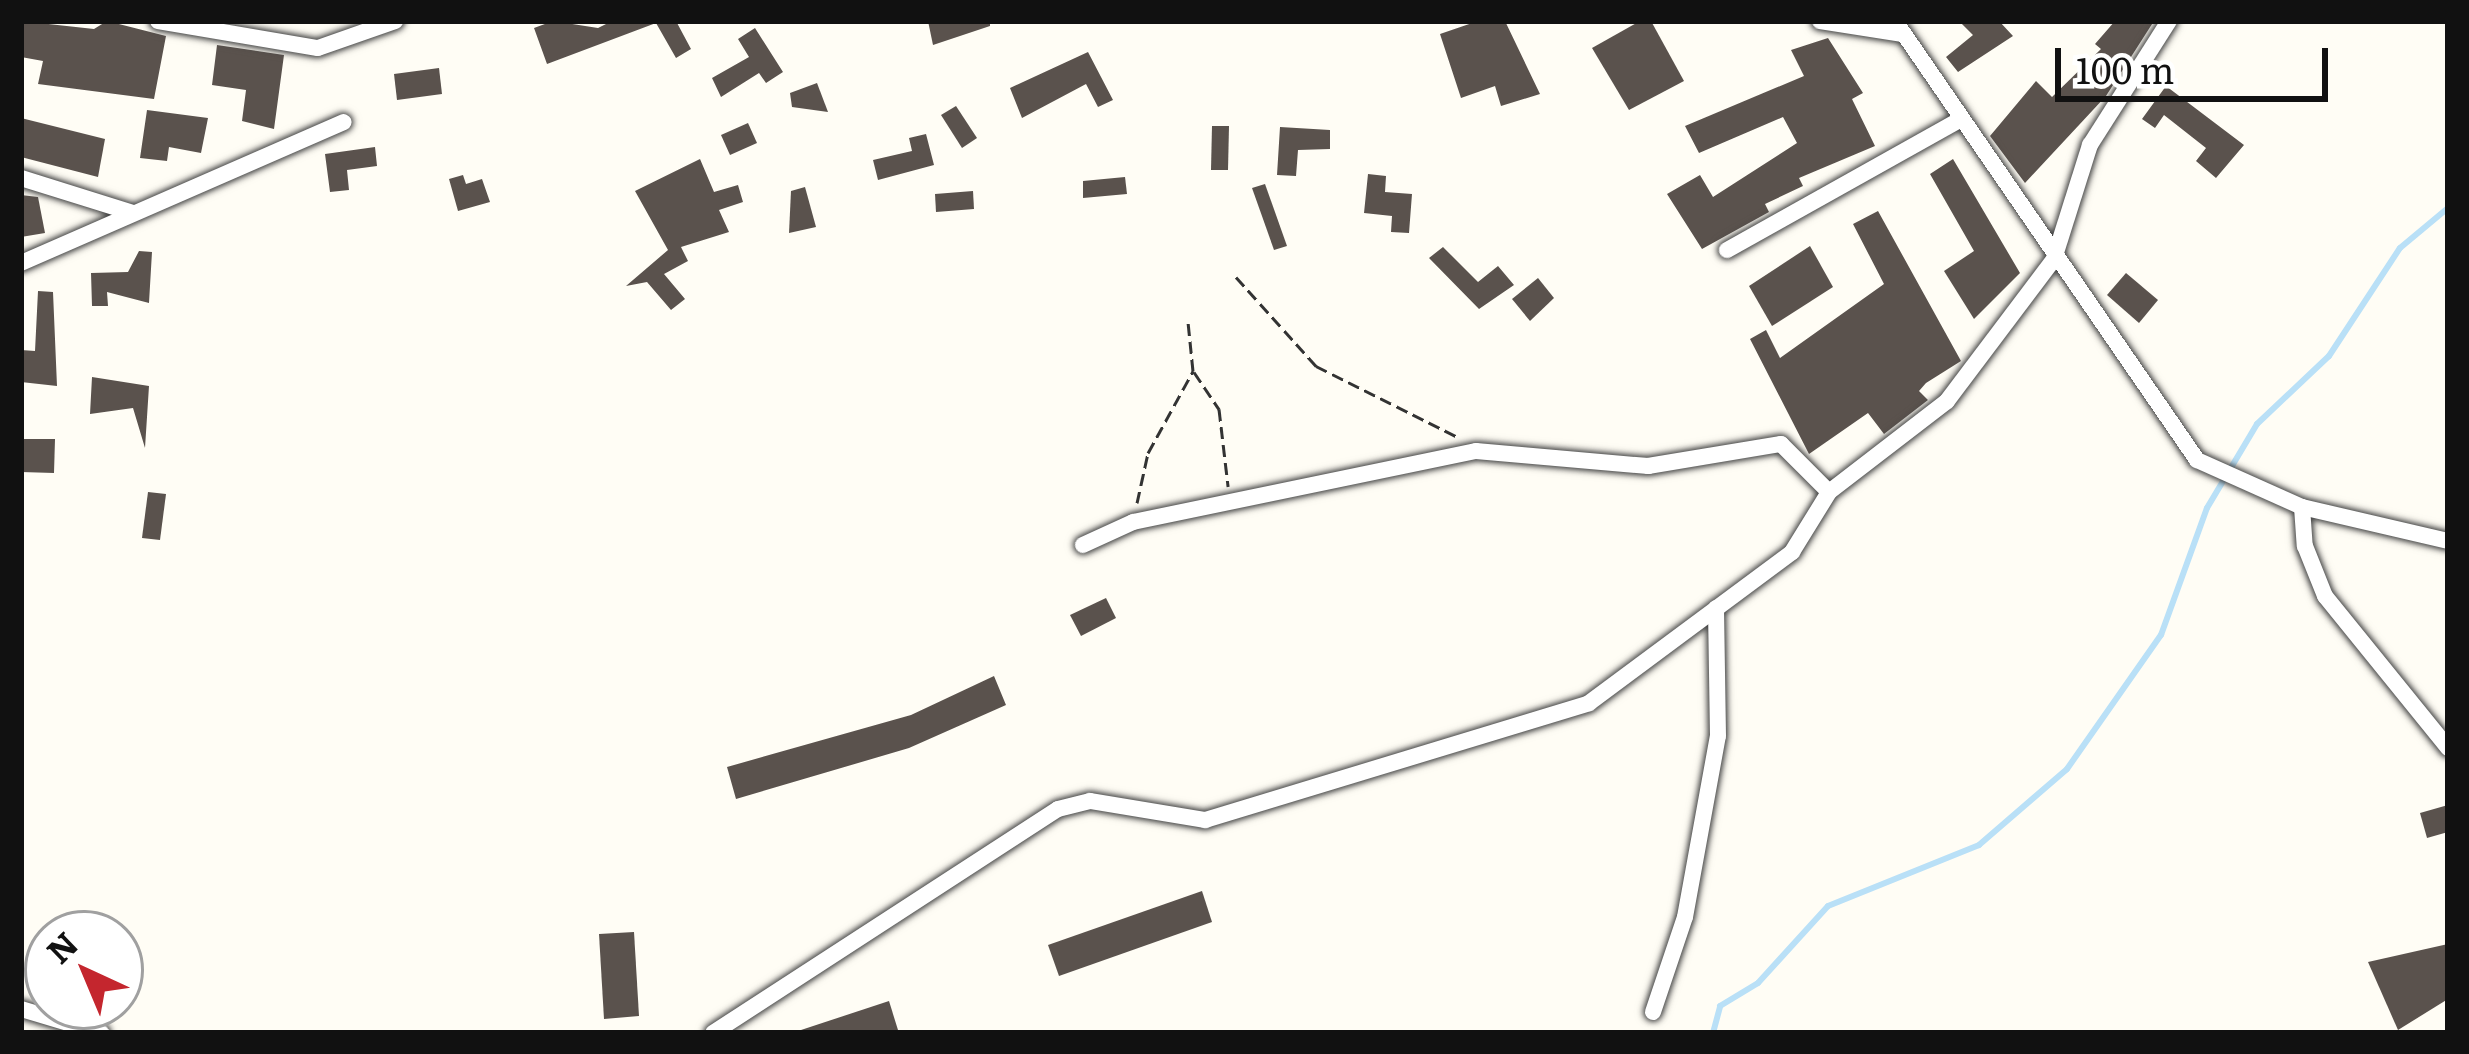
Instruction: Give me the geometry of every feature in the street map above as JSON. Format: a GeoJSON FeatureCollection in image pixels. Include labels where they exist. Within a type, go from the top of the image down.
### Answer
{"type":"FeatureCollection","features":[{"type":"Feature","properties":{"kind":"street"},"geometry":{"type":"LineString","coordinates":[[158,21],[318,48],[395,21]]}},
{"type":"Feature","properties":{"kind":"street"},"geometry":{"type":"LineString","coordinates":[[1820,21],[1899,28],[2054,260],[2197,460],[2252,489],[2302,507],[2448,541]]}},
{"type":"Feature","properties":{"kind":"street"},"geometry":{"type":"LineString","coordinates":[[713,1033],[1003,836],[1058,809],[1090,801],[1205,820],[1374,775],[1589,703],[1792,552],[1829,492],[1947,401],[2054,260],[2090,146],[2169,21]]}},
{"type":"Feature","properties":{"kind":"street"},"geometry":{"type":"LineString","coordinates":[[1727,250],[1960,120]]}},
{"type":"Feature","properties":{"kind":"street"},"geometry":{"type":"LineString","coordinates":[[21,263],[344,122]]}},
{"type":"Feature","properties":{"kind":"street"},"geometry":{"type":"LineString","coordinates":[[21,178],[133,213]]}},
{"type":"Feature","properties":{"kind":"street"},"geometry":{"type":"LineString","coordinates":[[1083,545],[1133,522],[1476,451],[1648,466],[1781,444],[1829,492]]}},
{"type":"Feature","properties":{"kind":"street"},"geometry":{"type":"LineString","coordinates":[[2302,507],[2305,546],[2326,596],[2448,748]]}},
{"type":"Feature","properties":{"kind":"street"},"geometry":{"type":"LineString","coordinates":[[1653,1012],[1685,917],[1718,736],[1716,608]]}},
{"type":"Feature","properties":{"kind":"street"},"geometry":{"type":"LineString","coordinates":[[21,1010],[100,1033]]}},
{"type":"Feature","properties":{"kind":"path"},"geometry":{"type":"LineString","coordinates":[[1236,277],[1316,366],[1423,414],[1476,451]]}},
{"type":"Feature","properties":{"kind":"path"},"geometry":{"type":"LineString","coordinates":[[1188,322],[1193,371],[1219,409],[1229,454],[1222,504]]}},
{"type":"Feature","properties":{"kind":"path"},"geometry":{"type":"LineString","coordinates":[[1133,522],[1148,453],[1193,371]]}},
{"type":"Feature","properties":{"kind":"building"},"geometry":{"type":"Polygon","coordinates":[[[21,21],[94,29],[107,21],[166,36],[154,99],[38,84],[43,61],[21,57],[21,21]]]}},
{"type":"Feature","properties":{"kind":"building"},"geometry":{"type":"Polygon","coordinates":[[[553,21],[598,28],[612,21],[676,21],[691,49],[676,58],[656,23],[547,64],[534,28],[553,21]]]}},
{"type":"Feature","properties":{"kind":"building"},"geometry":{"type":"Polygon","coordinates":[[[928,21],[990,21],[990,26],[933,45],[928,21]]]}},
{"type":"Feature","properties":{"kind":"building"},"geometry":{"type":"Polygon","coordinates":[[[1478,21],[1505,21],[1540,94],[1501,106],[1495,86],[1461,98],[1440,34],[1478,21]]]}},
{"type":"Feature","properties":{"kind":"building"},"geometry":{"type":"Polygon","coordinates":[[[1640,21],[1651,21],[1684,81],[1629,110],[1592,48],[1640,21]]]}},
{"type":"Feature","properties":{"kind":"building"},"geometry":{"type":"Polygon","coordinates":[[[1959,21],[1999,21],[2013,36],[1958,72],[1946,57],[1973,35],[1959,21]]]}},
{"type":"Feature","properties":{"kind":"building"},"geometry":{"type":"Polygon","coordinates":[[[2115,21],[2154,21],[2106,96],[2025,183],[1990,136],[2036,81],[2052,97],[2101,49],[2095,44],[2115,21]]]}},
{"type":"Feature","properties":{"kind":"building"},"geometry":{"type":"Polygon","coordinates":[[[755,28],[783,72],[766,83],[759,73],[721,97],[712,78],[749,57],[738,39],[755,28]]]}},
{"type":"Feature","properties":{"kind":"building"},"geometry":{"type":"Polygon","coordinates":[[[1828,38],[1863,93],[1852,99],[1875,146],[1799,178],[1803,186],[1765,204],[1769,212],[1702,249],[1667,194],[1700,175],[1713,197],[1797,143],[1783,117],[1699,153],[1685,126],[1804,76],[1791,50],[1828,38]]]}},
{"type":"Feature","properties":{"kind":"building"},"geometry":{"type":"Polygon","coordinates":[[[217,45],[284,55],[274,129],[242,121],[246,90],[212,85],[217,45]]]}},
{"type":"Feature","properties":{"kind":"building"},"geometry":{"type":"Polygon","coordinates":[[[1088,52],[1113,100],[1098,107],[1086,84],[1022,118],[1010,88],[1088,52]]]}},
{"type":"Feature","properties":{"kind":"building"},"geometry":{"type":"Polygon","coordinates":[[[439,68],[442,94],[397,100],[394,74],[439,68]]]}},
{"type":"Feature","properties":{"kind":"building"},"geometry":{"type":"Polygon","coordinates":[[[817,83],[828,112],[792,107],[790,93],[817,83]]]}},
{"type":"Feature","properties":{"kind":"building"},"geometry":{"type":"Polygon","coordinates":[[[2166,86],[2244,145],[2216,178],[2196,161],[2206,148],[2164,115],[2155,128],[2142,119],[2166,86]]]}},
{"type":"Feature","properties":{"kind":"building"},"geometry":{"type":"Polygon","coordinates":[[[956,106],[977,138],[962,148],[941,115],[956,106]]]}},
{"type":"Feature","properties":{"kind":"building"},"geometry":{"type":"Polygon","coordinates":[[[147,110],[208,118],[201,153],[169,147],[167,161],[140,158],[147,110]]]}},
{"type":"Feature","properties":{"kind":"building"},"geometry":{"type":"Polygon","coordinates":[[[21,118],[105,139],[98,177],[21,157],[21,118]]]}},
{"type":"Feature","properties":{"kind":"building"},"geometry":{"type":"Polygon","coordinates":[[[748,123],[757,143],[730,155],[721,135],[748,123]]]}},
{"type":"Feature","properties":{"kind":"building"},"geometry":{"type":"Polygon","coordinates":[[[1212,126],[1229,126],[1228,170],[1211,170],[1212,126]]]}},
{"type":"Feature","properties":{"kind":"building"},"geometry":{"type":"Polygon","coordinates":[[[1280,127],[1330,130],[1330,149],[1298,150],[1296,176],[1277,175],[1280,127]]]}},
{"type":"Feature","properties":{"kind":"building"},"geometry":{"type":"Polygon","coordinates":[[[926,134],[934,165],[878,180],[873,160],[912,151],[909,138],[926,134]]]}},
{"type":"Feature","properties":{"kind":"building"},"geometry":{"type":"Polygon","coordinates":[[[375,147],[377,166],[347,170],[349,190],[330,192],[325,154],[375,147]]]}},
{"type":"Feature","properties":{"kind":"building"},"geometry":{"type":"Polygon","coordinates":[[[700,159],[714,192],[738,185],[743,202],[719,210],[729,232],[681,247],[688,261],[664,274],[685,299],[671,310],[647,282],[626,286],[668,250],[635,191],[700,159]]]}},
{"type":"Feature","properties":{"kind":"building"},"geometry":{"type":"Polygon","coordinates":[[[1953,159],[2020,273],[1974,319],[1944,271],[1974,251],[1930,174],[1953,159]]]}},
{"type":"Feature","properties":{"kind":"building"},"geometry":{"type":"Polygon","coordinates":[[[1368,174],[1386,176],[1385,192],[1412,194],[1409,233],[1391,232],[1392,216],[1364,213],[1368,174]]]}},
{"type":"Feature","properties":{"kind":"building"},"geometry":{"type":"Polygon","coordinates":[[[463,175],[466,184],[482,179],[490,202],[458,211],[449,179],[463,175]]]}},
{"type":"Feature","properties":{"kind":"building"},"geometry":{"type":"Polygon","coordinates":[[[1125,177],[1127,194],[1083,198],[1083,181],[1125,177]]]}},
{"type":"Feature","properties":{"kind":"building"},"geometry":{"type":"Polygon","coordinates":[[[1265,184],[1287,246],[1274,250],[1252,188],[1265,184]]]}},
{"type":"Feature","properties":{"kind":"building"},"geometry":{"type":"Polygon","coordinates":[[[805,187],[816,227],[789,233],[791,191],[805,187]]]}},
{"type":"Feature","properties":{"kind":"building"},"geometry":{"type":"Polygon","coordinates":[[[973,191],[974,209],[936,212],[935,194],[973,191]]]}},
{"type":"Feature","properties":{"kind":"building"},"geometry":{"type":"Polygon","coordinates":[[[21,195],[38,197],[45,233],[21,237],[21,195]]]}},
{"type":"Feature","properties":{"kind":"building"},"geometry":{"type":"Polygon","coordinates":[[[1878,211],[1961,361],[1926,383],[1919,391],[1928,400],[1884,434],[1868,413],[1809,454],[1750,339],[1766,330],[1780,358],[1884,284],[1853,224],[1878,211]]]}},
{"type":"Feature","properties":{"kind":"building"},"geometry":{"type":"Polygon","coordinates":[[[1810,246],[1833,287],[1772,326],[1749,286],[1810,246]]]}},
{"type":"Feature","properties":{"kind":"building"},"geometry":{"type":"Polygon","coordinates":[[[1443,247],[1478,282],[1498,266],[1514,285],[1479,309],[1429,258],[1443,247]]]}},
{"type":"Feature","properties":{"kind":"building"},"geometry":{"type":"Polygon","coordinates":[[[139,251],[152,252],[149,303],[107,292],[108,306],[92,306],[91,273],[128,272],[139,251]]]}},
{"type":"Feature","properties":{"kind":"building"},"geometry":{"type":"Polygon","coordinates":[[[2126,273],[2158,300],[2139,323],[2107,295],[2126,273]]]}},
{"type":"Feature","properties":{"kind":"building"},"geometry":{"type":"Polygon","coordinates":[[[1538,278],[1554,298],[1530,321],[1512,299],[1538,278]]]}},
{"type":"Feature","properties":{"kind":"building"},"geometry":{"type":"Polygon","coordinates":[[[38,291],[53,292],[57,386],[21,382],[21,350],[35,351],[38,291]]]}},
{"type":"Feature","properties":{"kind":"building"},"geometry":{"type":"Polygon","coordinates":[[[92,377],[149,386],[145,448],[133,408],[90,414],[92,377]]]}},
{"type":"Feature","properties":{"kind":"building"},"geometry":{"type":"Polygon","coordinates":[[[21,439],[55,439],[54,473],[21,472],[21,439]]]}},
{"type":"Feature","properties":{"kind":"building"},"geometry":{"type":"Polygon","coordinates":[[[148,492],[166,494],[160,540],[142,538],[148,492]]]}},
{"type":"Feature","properties":{"kind":"building"},"geometry":{"type":"Polygon","coordinates":[[[1106,598],[1116,618],[1081,636],[1070,615],[1106,598]]]}},
{"type":"Feature","properties":{"kind":"building"},"geometry":{"type":"Polygon","coordinates":[[[994,676],[1006,705],[909,748],[736,799],[727,767],[911,715],[994,676]]]}},
{"type":"Feature","properties":{"kind":"building"},"geometry":{"type":"Polygon","coordinates":[[[2448,805],[2448,832],[2427,838],[2420,813],[2448,805]]]}},
{"type":"Feature","properties":{"kind":"building"},"geometry":{"type":"Polygon","coordinates":[[[1202,891],[1212,922],[1059,976],[1048,945],[1202,891]]]}},
{"type":"Feature","properties":{"kind":"building"},"geometry":{"type":"Polygon","coordinates":[[[634,932],[639,1016],[604,1019],[599,934],[634,932]]]}},
{"type":"Feature","properties":{"kind":"building"},"geometry":{"type":"Polygon","coordinates":[[[2448,944],[2448,999],[2398,1030],[2368,962],[2448,944]]]}},
{"type":"Feature","properties":{"kind":"building"},"geometry":{"type":"Polygon","coordinates":[[[889,1001],[898,1030],[801,1033],[801,1030],[889,1001]]]}},
{"type":"Feature","properties":{"kind":"waterway"},"geometry":{"type":"LineString","coordinates":[[1713,1033],[1720,1006],[1758,983],[1828,906],[1979,845],[2067,769],[2161,635],[2207,508],[2257,424],[2329,356],[2400,248],[2448,208]]}}]}
